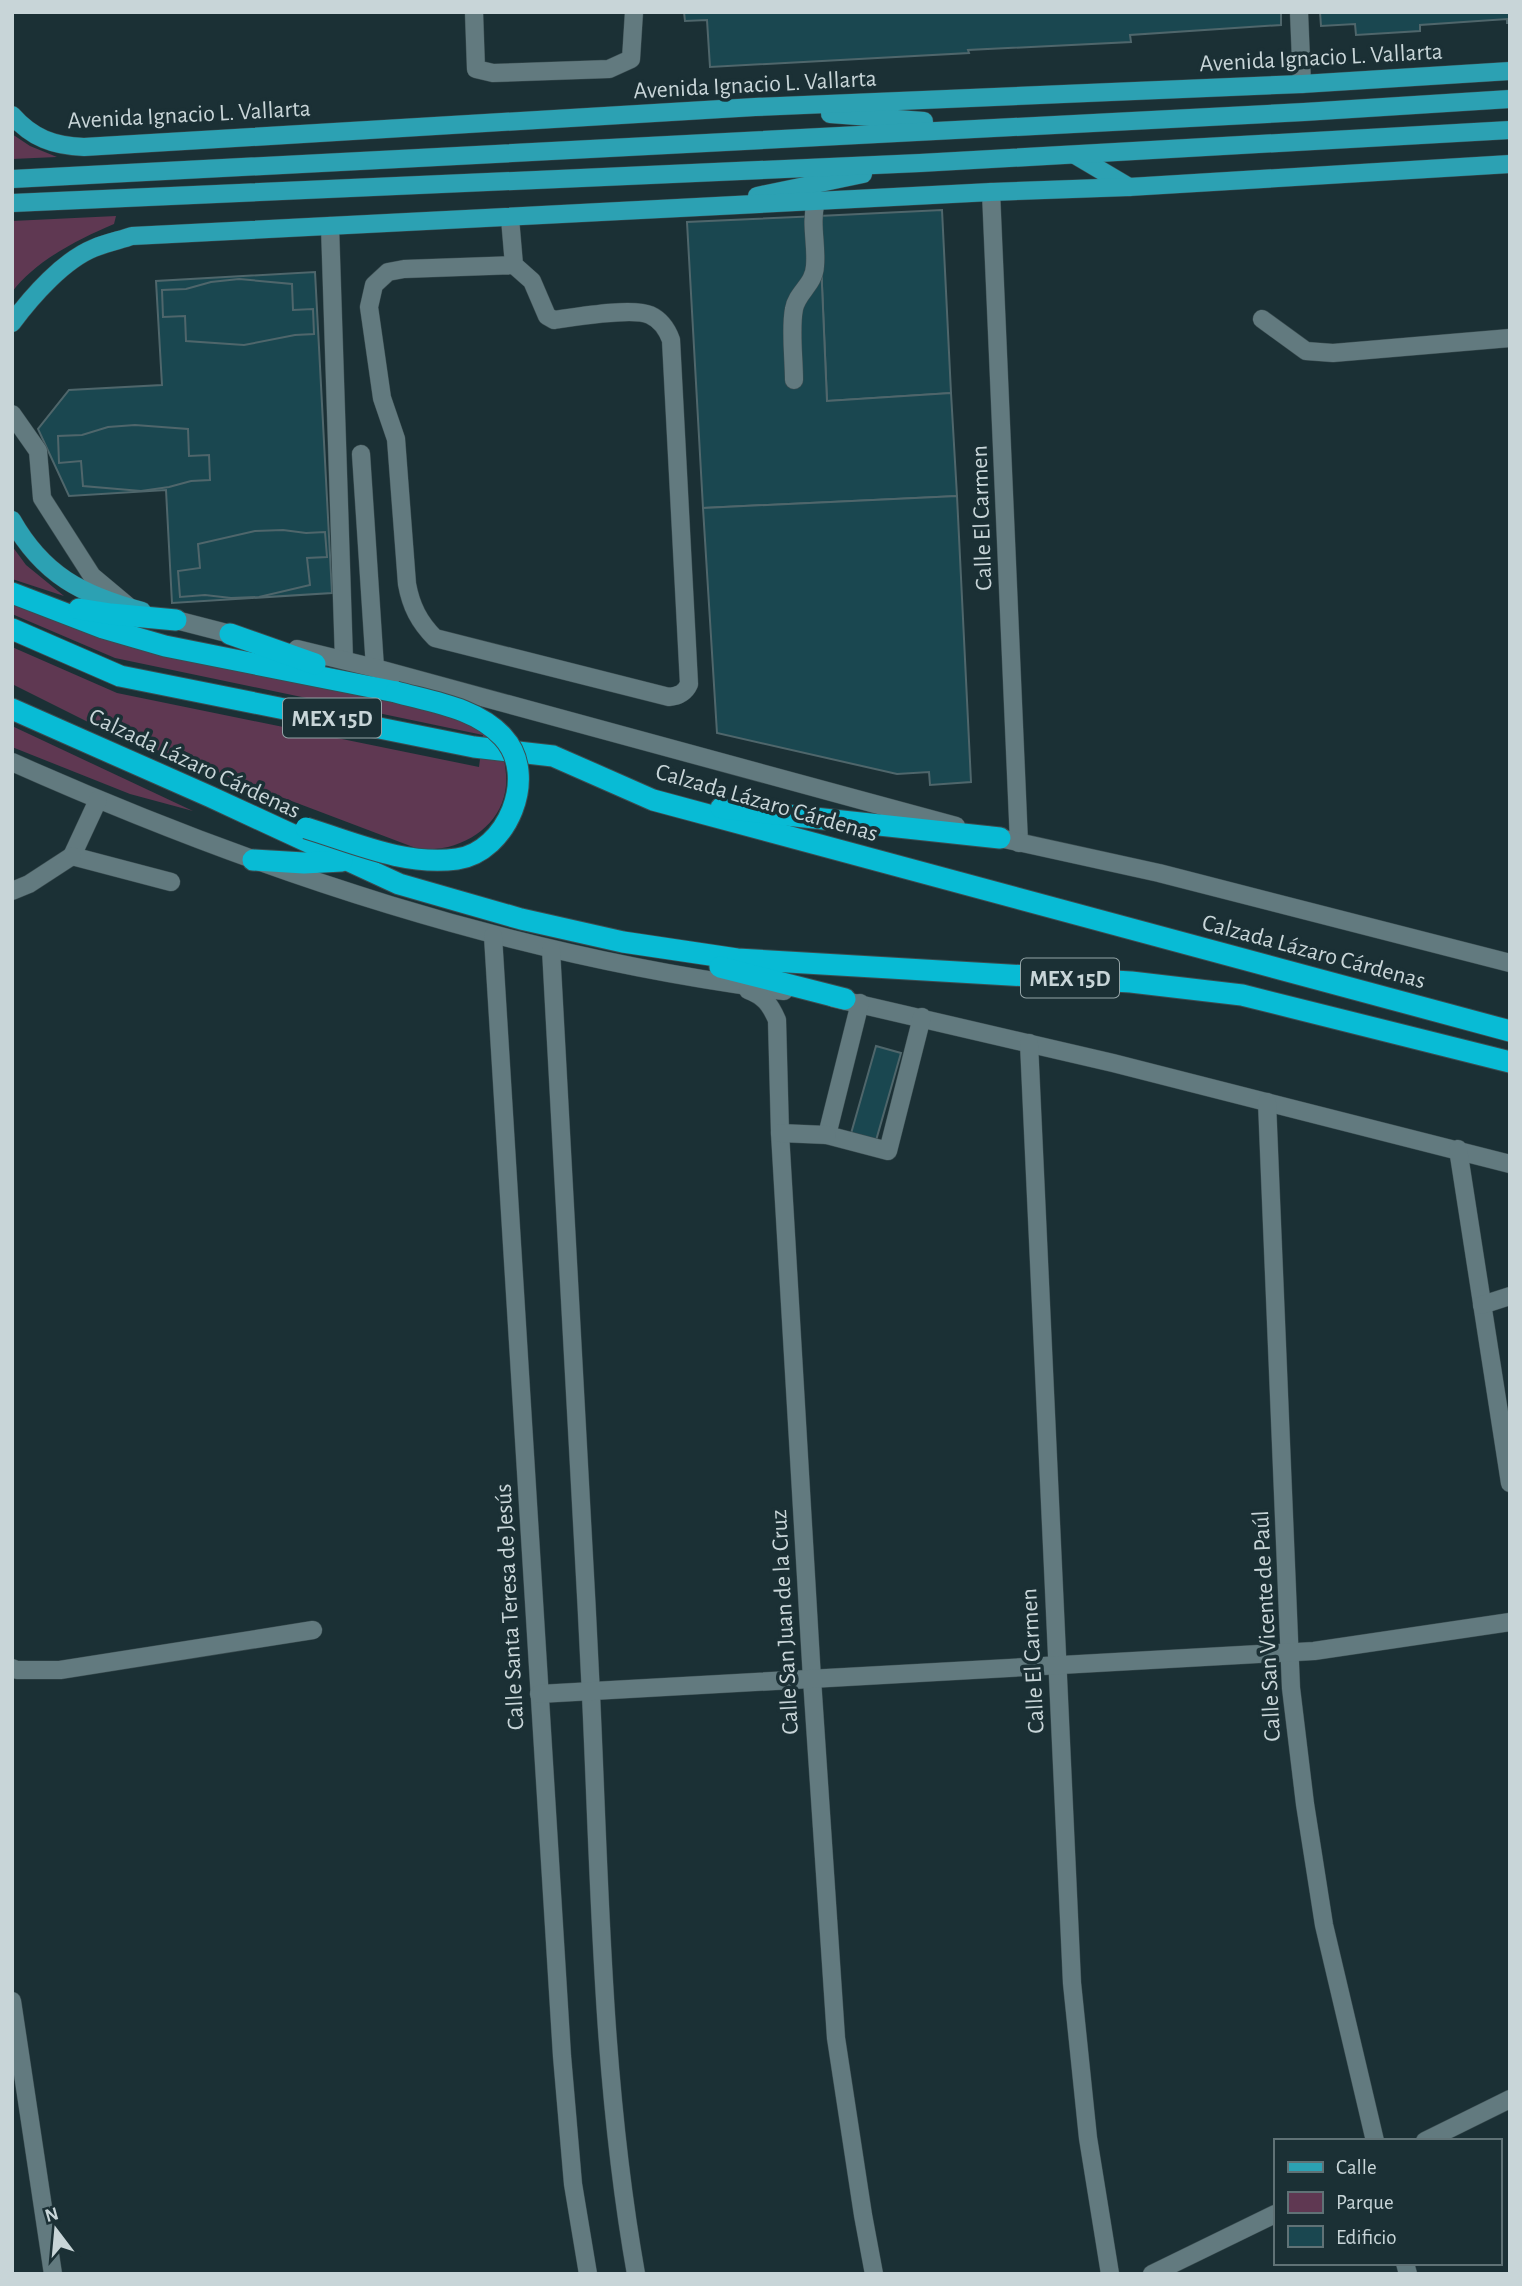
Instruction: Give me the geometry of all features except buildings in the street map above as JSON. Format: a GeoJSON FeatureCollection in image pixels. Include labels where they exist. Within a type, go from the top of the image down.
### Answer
{"type":"FeatureCollection","features":[{"type":"Feature","properties":{"kind":"highway"},"geometry":{"type":"LineString","coordinates":[[12,593],[111,614],[176,620]]}},
{"type":"Feature","properties":{"kind":"highway"},"geometry":{"type":"LineString","coordinates":[[12,593],[103,628],[165,646],[396,692],[455,708],[488,723],[505,739],[515,756],[518,781],[514,806],[507,822],[489,845],[460,859],[429,861],[395,856],[211,797]]}},
{"type":"Feature","properties":{"kind":"highway","name":"Calzada Lázaro Cárdenas"},"geometry":{"type":"LineString","coordinates":[[12,629],[120,676],[474,747],[553,756],[653,800],[1510,1031]]}},
{"type":"Feature","properties":{"kind":"highway"},"geometry":{"type":"LineString","coordinates":[[230,634],[396,692]]}},
{"type":"Feature","properties":{"kind":"highway","name":"Calzada Lázaro Cárdenas"},"geometry":{"type":"LineString","coordinates":[[12,709],[399,884],[522,919],[623,942],[737,959],[1131,982],[1242,995],[1510,1062]]}},
{"type":"Feature","properties":{"kind":"highway"},"geometry":{"type":"LineString","coordinates":[[653,800],[1010,841]]}},
{"type":"Feature","properties":{"kind":"highway"},"geometry":{"type":"LineString","coordinates":[[253,860],[304,863],[346,860]]}},
{"type":"Feature","properties":{"kind":"highway"},"geometry":{"type":"LineString","coordinates":[[623,942],[853,1001]]}},
{"type":"Feature","properties":{"kind":"main road","name":"Avenida Ignacio L. Vallarta"},"geometry":{"type":"LineString","coordinates":[[12,115],[43,140],[57,145],[84,147],[755,107],[1303,84],[1510,71]]}},
{"type":"Feature","properties":{"kind":"main road"},"geometry":{"type":"LineString","coordinates":[[12,179],[1510,100]]}},
{"type":"Feature","properties":{"kind":"main road"},"geometry":{"type":"LineString","coordinates":[[755,107],[994,127]]}},
{"type":"Feature","properties":{"kind":"main road"},"geometry":{"type":"LineString","coordinates":[[12,203],[920,163],[1510,130]]}},
{"type":"Feature","properties":{"kind":"main road"},"geometry":{"type":"LineString","coordinates":[[1075,155],[1129,187]]}},
{"type":"Feature","properties":{"kind":"main road"},"geometry":{"type":"LineString","coordinates":[[695,208],[920,163]]}},
{"type":"Feature","properties":{"kind":"main road"},"geometry":{"type":"LineString","coordinates":[[12,323],[56,273],[92,249],[132,236],[1129,187],[1510,164]]}},
{"type":"Feature","properties":{"kind":"main road"},"geometry":{"type":"LineString","coordinates":[[12,520],[25,543],[50,569],[82,591],[176,620]]}},
{"type":"Feature","properties":{"kind":"street"},"geometry":{"type":"LineString","coordinates":[[474,12],[476,69],[493,73],[609,69],[631,59],[634,12]]}},
{"type":"Feature","properties":{"kind":"street"},"geometry":{"type":"LineString","coordinates":[[1299,12],[1303,84]]}},
{"type":"Feature","properties":{"kind":"street","name":"Calle El Carmen"},"geometry":{"type":"LineString","coordinates":[[991,192],[1010,841]]}},
{"type":"Feature","properties":{"kind":"street"},"geometry":{"type":"LineString","coordinates":[[794,380],[793,310],[797,298],[809,286],[816,268],[812,216],[816,201]]}},
{"type":"Feature","properties":{"kind":"street"},"geometry":{"type":"LineString","coordinates":[[510,218],[514,265],[531,281],[547,316],[554,320],[638,312],[659,320],[671,340],[689,684],[687,690],[678,696],[669,697],[435,638],[421,625],[411,604],[396,439],[382,398],[369,307],[374,285],[388,272],[404,269],[514,265]]}},
{"type":"Feature","properties":{"kind":"street"},"geometry":{"type":"LineString","coordinates":[[330,226],[344,660]]}},
{"type":"Feature","properties":{"kind":"street"},"geometry":{"type":"LineString","coordinates":[[1262,319],[1306,351],[1333,353],[1510,338]]}},
{"type":"Feature","properties":{"kind":"street"},"geometry":{"type":"LineString","coordinates":[[12,414],[38,451],[42,498],[92,576],[129,607]]}},
{"type":"Feature","properties":{"kind":"street"},"geometry":{"type":"LineString","coordinates":[[361,454],[375,668]]}},
{"type":"Feature","properties":{"kind":"street","name":"Calzada Lázaro Cárdenas"},"geometry":{"type":"LineString","coordinates":[[176,620],[375,668],[1010,841],[1159,873],[1510,962]]}},
{"type":"Feature","properties":{"kind":"street"},"geometry":{"type":"LineString","coordinates":[[12,762],[98,800],[253,860],[398,909],[493,936],[627,966],[738,986],[853,1001],[1510,1164]]}},
{"type":"Feature","properties":{"kind":"street"},"geometry":{"type":"LineString","coordinates":[[12,891],[29,884],[72,856],[98,800]]}},
{"type":"Feature","properties":{"kind":"street"},"geometry":{"type":"LineString","coordinates":[[72,856],[171,882]]}},
{"type":"Feature","properties":{"kind":"street","name":"Calle Santa Teresa de Jesús"},"geometry":{"type":"LineString","coordinates":[[493,936],[563,2069],[573,2184],[587,2274]]}},
{"type":"Feature","properties":{"kind":"street"},"geometry":{"type":"LineString","coordinates":[[551,949],[591,1691],[607,2049],[621,2177],[636,2274]]}},
{"type":"Feature","properties":{"kind":"street","name":"Calle San Juan de la Cruz"},"geometry":{"type":"LineString","coordinates":[[738,986],[762,995],[771,1005],[777,1020],[780,1133],[836,2038],[874,2274]]}},
{"type":"Feature","properties":{"kind":"street"},"geometry":{"type":"LineString","coordinates":[[827,1135],[853,1001]]}},
{"type":"Feature","properties":{"kind":"street"},"geometry":{"type":"LineString","coordinates":[[780,1133],[827,1135],[888,1152],[922,1017]]}},
{"type":"Feature","properties":{"kind":"street","name":"Calle El Carmen"},"geometry":{"type":"LineString","coordinates":[[1029,1043],[1072,1983],[1088,2138],[1110,2274]]}},
{"type":"Feature","properties":{"kind":"street","name":"Calle San Vicente de Paúl"},"geometry":{"type":"LineString","coordinates":[[1267,1102],[1291,1688],[1304,1804],[1324,1925],[1375,2139]]}},
{"type":"Feature","properties":{"kind":"street"},"geometry":{"type":"LineString","coordinates":[[1458,1149],[1510,1483]]}},
{"type":"Feature","properties":{"kind":"street"},"geometry":{"type":"LineString","coordinates":[[1482,1305],[1510,1296]]}},
{"type":"Feature","properties":{"kind":"street"},"geometry":{"type":"LineString","coordinates":[[539,1694],[1314,1651],[1510,1622]]}},
{"type":"Feature","properties":{"kind":"street"},"geometry":{"type":"LineString","coordinates":[[12,1668],[60,1670],[313,1630]]}},
{"type":"Feature","properties":{"kind":"street"},"geometry":{"type":"LineString","coordinates":[[12,2001],[53,2274]]}},
{"type":"Feature","properties":{"kind":"street"},"geometry":{"type":"LineString","coordinates":[[1429,2139],[1510,2099]]}},
{"type":"Feature","properties":{"kind":"street"},"geometry":{"type":"LineString","coordinates":[[1152,2274],[1274,2214]]}},
{"type":"Feature","properties":{"kind":"green space"},"geometry":{"type":"Polygon","coordinates":[[[12,134],[30,146],[57,157],[12,159],[12,134]]]}},
{"type":"Feature","properties":{"kind":"green space"},"geometry":{"type":"Polygon","coordinates":[[[116,216],[114,224],[46,260],[12,292],[12,221],[116,216]]]}},
{"type":"Feature","properties":{"kind":"green space"},"geometry":{"type":"Polygon","coordinates":[[[12,546],[26,565],[64,596],[12,579],[12,546]]]}},
{"type":"Feature","properties":{"kind":"green space"},"geometry":{"type":"Polygon","coordinates":[[[12,596],[463,716],[500,747],[506,774],[503,800],[491,821],[472,837],[448,847],[421,850],[104,730],[12,684],[12,647],[117,693],[479,767],[483,735],[115,658],[12,614],[12,596]]]}},
{"type":"Feature","properties":{"kind":"green space"},"geometry":{"type":"Polygon","coordinates":[[[12,726],[193,811],[130,794],[12,747],[12,726]]]}}]}
